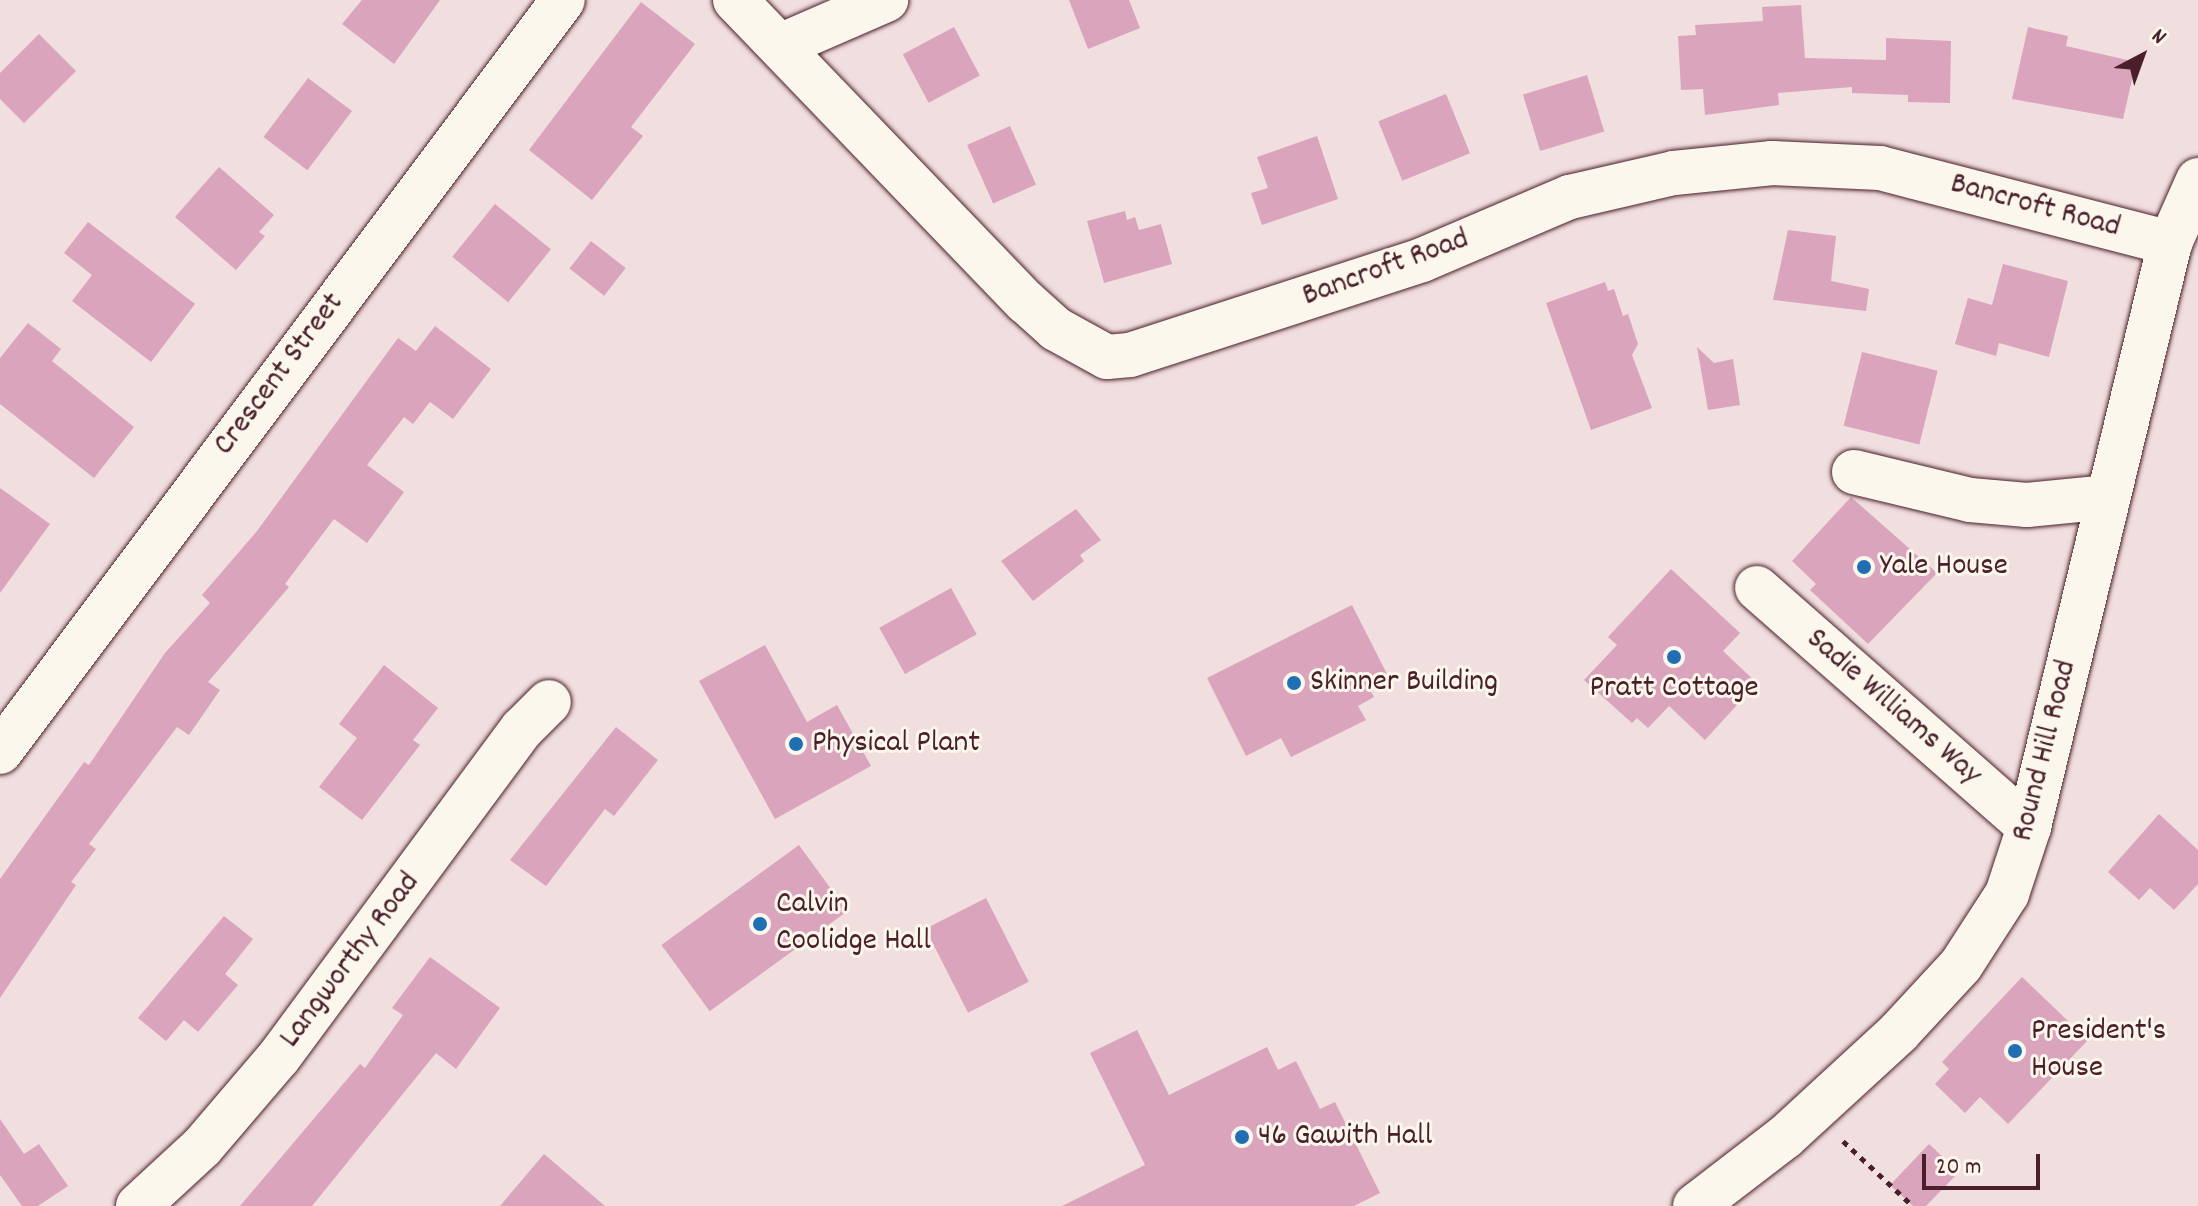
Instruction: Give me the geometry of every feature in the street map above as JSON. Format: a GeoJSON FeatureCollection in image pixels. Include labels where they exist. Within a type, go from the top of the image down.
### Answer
{"type":"FeatureCollection","features":[{"type":"Feature","properties":{"kind":"street","name":"Crescent Street"},"geometry":{"type":"LineString","coordinates":[[0,752],[563,0]]}},
{"type":"Feature","properties":{"kind":"street","name":"Bancroft Road"},"geometry":{"type":"LineString","coordinates":[[735,0],[1026,302],[1056,329],[1107,357],[1130,355],[1422,260],[1570,197],[1674,173],[1772,163],[1880,168],[2170,243]]}},
{"type":"Feature","properties":{"kind":"street"},"geometry":{"type":"LineString","coordinates":[[780,46],[886,0]]}},
{"type":"Feature","properties":{"kind":"street","name":"Round Hill Road"},"geometry":{"type":"LineString","coordinates":[[1700,1205],[1812,1113],[1931,1000],[2007,894],[2029,827],[2170,243],[2198,180]]}},
{"type":"Feature","properties":{"kind":"street"},"geometry":{"type":"LineString","coordinates":[[1854,472],[1970,500],[2027,505],[2109,497]]}},
{"type":"Feature","properties":{"kind":"street","name":"Sadie Williams Way"},"geometry":{"type":"LineString","coordinates":[[1757,588],[2029,827]]}},
{"type":"Feature","properties":{"kind":"street","name":"Langworthy Road"},"geometry":{"type":"LineString","coordinates":[[138,1206],[202,1147],[279,1057],[522,729],[549,702]]}},
{"type":"Feature","properties":{"kind":"path"},"geometry":{"type":"LineString","coordinates":[[1836,1135],[1913,1206]]}},
{"type":"Feature","properties":{"kind":"building"},"geometry":{"type":"Polygon","coordinates":[[[362,0],[440,0],[394,64],[342,24],[362,0]]]}},
{"type":"Feature","properties":{"kind":"building"},"geometry":{"type":"Polygon","coordinates":[[[1069,0],[1129,0],[1140,28],[1088,49],[1069,0]]]}},
{"type":"Feature","properties":{"kind":"building"},"geometry":{"type":"Polygon","coordinates":[[[641,2],[695,44],[631,127],[643,136],[592,200],[529,150],[641,2]]]}},
{"type":"Feature","properties":{"kind":"building"},"geometry":{"type":"Polygon","coordinates":[[[1801,5],[1805,58],[1886,60],[1886,38],[1951,41],[1950,103],[1908,102],[1908,95],[1852,93],[1852,87],[1778,93],[1779,105],[1705,115],[1703,89],[1681,90],[1678,36],[1696,35],[1695,25],[1763,21],[1762,7],[1801,5]]]}},
{"type":"Feature","properties":{"kind":"building"},"geometry":{"type":"Polygon","coordinates":[[[954,27],[980,76],[929,103],[903,54],[954,27]]]}},
{"type":"Feature","properties":{"kind":"building"},"geometry":{"type":"Polygon","coordinates":[[[2028,27],[2068,36],[2066,46],[2136,62],[2123,119],[2012,99],[2028,27]]]}},
{"type":"Feature","properties":{"kind":"building"},"geometry":{"type":"Polygon","coordinates":[[[39,34],[76,71],[24,123],[0,99],[0,73],[39,34]]]}},
{"type":"Feature","properties":{"kind":"building"},"geometry":{"type":"Polygon","coordinates":[[[1587,75],[1604,131],[1540,151],[1523,95],[1587,75]]]}},
{"type":"Feature","properties":{"kind":"building"},"geometry":{"type":"Polygon","coordinates":[[[308,78],[352,111],[307,170],[263,137],[308,78]]]}},
{"type":"Feature","properties":{"kind":"building"},"geometry":{"type":"Polygon","coordinates":[[[1446,94],[1470,153],[1402,181],[1378,121],[1446,94]]]}},
{"type":"Feature","properties":{"kind":"building"},"geometry":{"type":"Polygon","coordinates":[[[1010,126],[1036,184],[993,204],[967,145],[1010,126]]]}},
{"type":"Feature","properties":{"kind":"building"},"geometry":{"type":"Polygon","coordinates":[[[1317,136],[1338,199],[1262,225],[1251,193],[1268,188],[1257,157],[1317,136]]]}},
{"type":"Feature","properties":{"kind":"building"},"geometry":{"type":"Polygon","coordinates":[[[219,167],[274,215],[259,232],[265,236],[236,270],[175,217],[219,167]]]}},
{"type":"Feature","properties":{"kind":"building"},"geometry":{"type":"Polygon","coordinates":[[[495,204],[551,249],[508,302],[452,257],[495,204]]]}},
{"type":"Feature","properties":{"kind":"building"},"geometry":{"type":"Polygon","coordinates":[[[1125,211],[1127,220],[1135,217],[1139,230],[1161,224],[1172,264],[1104,283],[1087,221],[1125,211]]]}},
{"type":"Feature","properties":{"kind":"building"},"geometry":{"type":"Polygon","coordinates":[[[88,222],[195,304],[151,362],[72,301],[92,275],[64,253],[88,222]]]}},
{"type":"Feature","properties":{"kind":"building"},"geometry":{"type":"Polygon","coordinates":[[[1788,230],[1836,236],[1831,281],[1869,289],[1866,311],[1773,300],[1788,230]]]}},
{"type":"Feature","properties":{"kind":"building"},"geometry":{"type":"Polygon","coordinates":[[[591,241],[626,268],[604,296],[569,269],[591,241]]]}},
{"type":"Feature","properties":{"kind":"building"},"geometry":{"type":"Polygon","coordinates":[[[2003,264],[2068,281],[2049,357],[1999,343],[1996,356],[1955,344],[1968,298],[1992,305],[2003,264]]]}},
{"type":"Feature","properties":{"kind":"building"},"geometry":{"type":"Polygon","coordinates":[[[1605,282],[1608,291],[1614,289],[1623,316],[1628,314],[1638,344],[1632,355],[1652,408],[1591,430],[1546,303],[1605,282]]]}},
{"type":"Feature","properties":{"kind":"building"},"geometry":{"type":"Polygon","coordinates":[[[28,323],[61,349],[52,361],[134,427],[94,478],[0,404],[0,358],[28,323]]]}},
{"type":"Feature","properties":{"kind":"building"},"geometry":{"type":"Polygon","coordinates":[[[435,326],[491,369],[453,419],[430,402],[413,424],[404,417],[367,465],[404,492],[367,543],[334,519],[285,584],[289,587],[208,682],[220,690],[189,735],[177,727],[89,844],[96,849],[71,882],[76,885],[0,998],[0,879],[84,762],[89,765],[165,653],[210,603],[202,595],[257,531],[398,338],[416,351],[435,326]]]}},
{"type":"Feature","properties":{"kind":"building"},"geometry":{"type":"Polygon","coordinates":[[[1697,347],[1714,363],[1733,359],[1740,405],[1708,410],[1697,347]]]}},
{"type":"Feature","properties":{"kind":"building"},"geometry":{"type":"Polygon","coordinates":[[[1862,352],[1938,371],[1919,445],[1844,426],[1862,352]]]}},
{"type":"Feature","properties":{"kind":"building"},"geometry":{"type":"Polygon","coordinates":[[[0,488],[50,524],[0,593],[0,488]]]}},
{"type":"Feature","properties":{"kind":"building","name":"Yale House"},"geometry":{"type":"Polygon","coordinates":[[[1851,497],[1937,573],[1868,644],[1810,590],[1816,584],[1792,561],[1851,497]]]}},
{"type":"Feature","properties":{"kind":"building"},"geometry":{"type":"Polygon","coordinates":[[[1076,509],[1101,540],[1080,555],[1084,561],[1033,601],[1001,561],[1076,509]]]}},
{"type":"Feature","properties":{"kind":"building","name":"Pratt Cottage"},"geometry":{"type":"Polygon","coordinates":[[[1671,569],[1740,633],[1723,651],[1757,683],[1705,740],[1669,706],[1648,728],[1637,718],[1632,723],[1584,680],[1617,645],[1608,637],[1671,569]]]}},
{"type":"Feature","properties":{"kind":"building"},"geometry":{"type":"Polygon","coordinates":[[[951,588],[977,634],[905,674],[879,628],[951,588]]]}},
{"type":"Feature","properties":{"kind":"building","name":"Skinner Building"},"geometry":{"type":"Polygon","coordinates":[[[1352,605],[1389,678],[1369,688],[1374,697],[1358,706],[1366,720],[1291,757],[1281,738],[1246,756],[1207,678],[1352,605]]]}},
{"type":"Feature","properties":{"kind":"building","name":"Physical Plant"},"geometry":{"type":"Polygon","coordinates":[[[765,645],[807,722],[837,705],[871,766],[775,819],[699,681],[765,645]]]}},
{"type":"Feature","properties":{"kind":"building"},"geometry":{"type":"Polygon","coordinates":[[[384,665],[438,708],[413,740],[420,745],[362,820],[319,787],[357,738],[339,724],[384,665]]]}},
{"type":"Feature","properties":{"kind":"building"},"geometry":{"type":"Polygon","coordinates":[[[616,727],[658,760],[614,816],[605,809],[546,886],[510,860],[616,727]]]}},
{"type":"Feature","properties":{"kind":"building"},"geometry":{"type":"Polygon","coordinates":[[[2159,814],[2198,850],[2198,884],[2174,910],[2150,888],[2139,900],[2108,872],[2159,814]]]}},
{"type":"Feature","properties":{"kind":"building","name":"Calvin Coolidge Hall"},"geometry":{"type":"Polygon","coordinates":[[[799,845],[847,911],[710,1011],[661,945],[799,845]]]}},
{"type":"Feature","properties":{"kind":"building"},"geometry":{"type":"Polygon","coordinates":[[[986,898],[1029,982],[968,1013],[925,929],[986,898]]]}},
{"type":"Feature","properties":{"kind":"building"},"geometry":{"type":"Polygon","coordinates":[[[224,916],[253,939],[225,974],[238,985],[198,1032],[184,1020],[166,1041],[138,1018],[224,916]]]}},
{"type":"Feature","properties":{"kind":"building"},"geometry":{"type":"Polygon","coordinates":[[[430,957],[500,1008],[456,1069],[436,1053],[312,1206],[240,1206],[360,1064],[365,1068],[403,1015],[392,1008],[430,957]]]}},
{"type":"Feature","properties":{"kind":"building","name":"President's House"},"geometry":{"type":"Polygon","coordinates":[[[2022,977],[2088,1040],[2008,1124],[1980,1097],[1965,1113],[1935,1084],[1949,1069],[1942,1062],[2022,977]]]}},
{"type":"Feature","properties":{"kind":"building","name":"46 Gawith Hall"},"geometry":{"type":"Polygon","coordinates":[[[1137,1030],[1169,1095],[1267,1047],[1278,1070],[1296,1061],[1320,1109],[1335,1102],[1380,1193],[1354,1206],[1062,1206],[1145,1165],[1090,1053],[1137,1030]]]}},
{"type":"Feature","properties":{"kind":"building"},"geometry":{"type":"Polygon","coordinates":[[[0,1119],[24,1154],[39,1144],[68,1186],[38,1206],[22,1206],[0,1175],[0,1119]]]}},
{"type":"Feature","properties":{"kind":"building"},"geometry":{"type":"Polygon","coordinates":[[[1929,1144],[1959,1172],[1926,1206],[1913,1206],[1890,1185],[1929,1144]]]}},
{"type":"Feature","properties":{"kind":"building"},"geometry":{"type":"Polygon","coordinates":[[[544,1154],[605,1206],[500,1206],[544,1154]]]}},
{"type":"Feature","properties":{"kind":"place","name":"Yale House"},"geometry":{"type":"Point","coordinates":[1864,567]}},
{"type":"Feature","properties":{"kind":"place","name":"Pratt Cottage"},"geometry":{"type":"Point","coordinates":[1674,657]}},
{"type":"Feature","properties":{"kind":"place","name":"Skinner Building"},"geometry":{"type":"Point","coordinates":[1294,683]}},
{"type":"Feature","properties":{"kind":"place","name":"Physical Plant"},"geometry":{"type":"Point","coordinates":[796,744]}},
{"type":"Feature","properties":{"kind":"place","name":"Calvin Coolidge Hall"},"geometry":{"type":"Point","coordinates":[760,924]}},
{"type":"Feature","properties":{"kind":"place","name":"President's House"},"geometry":{"type":"Point","coordinates":[2015,1051]}},
{"type":"Feature","properties":{"kind":"place","name":"46 Gawith Hall"},"geometry":{"type":"Point","coordinates":[1242,1137]}}]}
